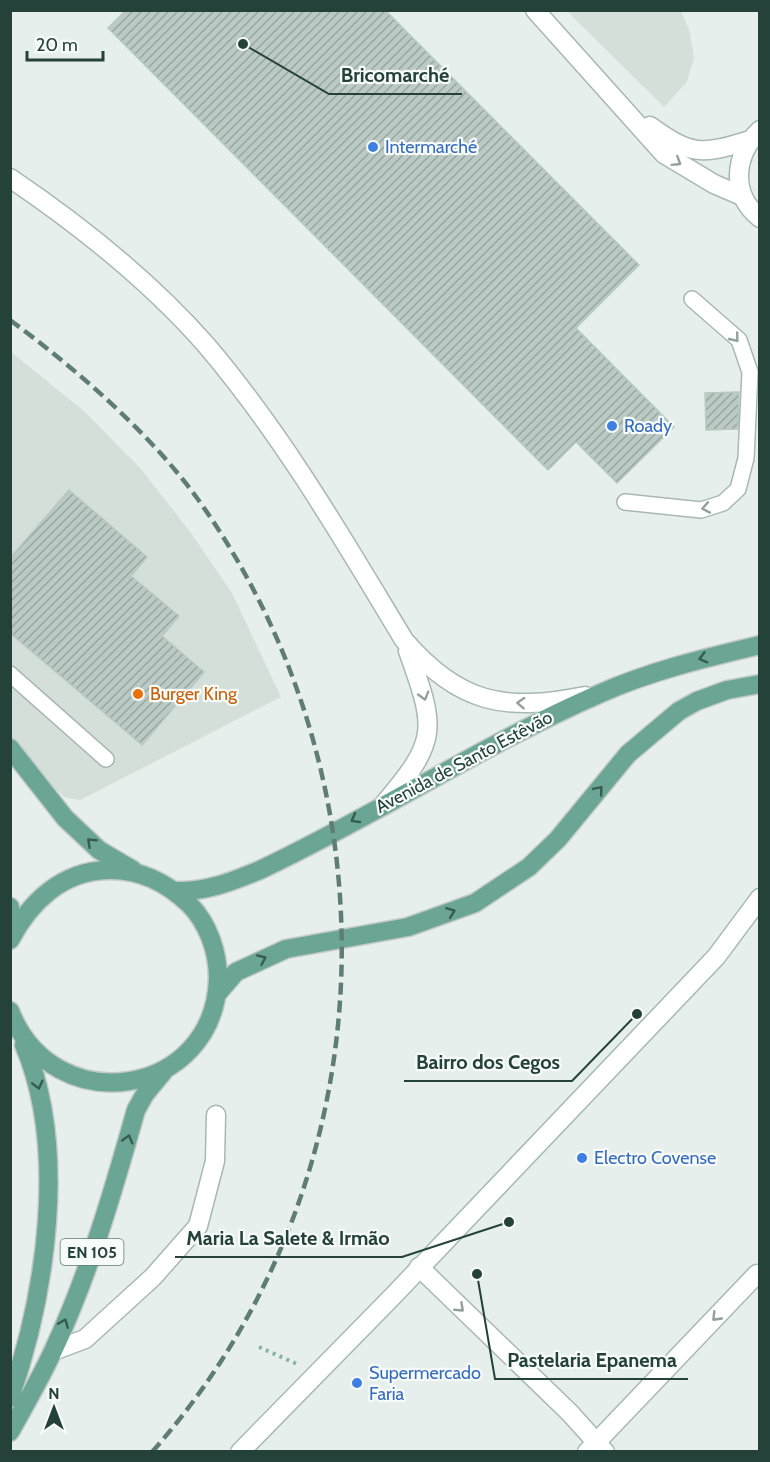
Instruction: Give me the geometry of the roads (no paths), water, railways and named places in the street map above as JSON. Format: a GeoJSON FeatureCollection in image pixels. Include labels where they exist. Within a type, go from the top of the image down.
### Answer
{"type":"FeatureCollection","features":[{"type":"Feature","properties":{"kind":"main road","name":"Avenida de Santo Estêvão"},"geometry":{"type":"LineString","coordinates":[[175,891],[195,891],[222,885],[260,870],[521,731],[600,693],[660,670],[759,645]]}},
{"type":"Feature","properties":{"kind":"main road"},"geometry":{"type":"LineString","coordinates":[[217,994],[236,972],[286,949],[366,937],[408,927],[475,903],[529,867],[558,839],[628,754],[679,711],[697,700],[727,690],[759,684]]}},
{"type":"Feature","properties":{"kind":"main road","name":"EN 105"},"geometry":{"type":"LineString","coordinates":[[10,748],[65,818],[99,850],[139,874],[175,891],[196,911],[211,937],[218,965],[217,994],[208,1024],[190,1050],[165,1070],[145,1094],[136,1110],[106,1216],[53,1352],[10,1432]]}},
{"type":"Feature","properties":{"kind":"main road","name":"EN 105"},"geometry":{"type":"LineString","coordinates":[[11,940],[26,912],[49,890],[77,876],[108,870],[139,874]]}},
{"type":"Feature","properties":{"kind":"main road","name":"EN 105"},"geometry":{"type":"LineString","coordinates":[[10,907],[11,940]]}},
{"type":"Feature","properties":{"kind":"main road","name":"EN 105"},"geometry":{"type":"LineString","coordinates":[[10,1011],[40,1089],[48,1184],[47,1234],[39,1293],[25,1355],[10,1398]]}},
{"type":"Feature","properties":{"kind":"main road","name":"EN 105"},"geometry":{"type":"LineString","coordinates":[[18,1030],[39,1056],[67,1075],[100,1084],[134,1082],[165,1070]]}},
{"type":"Feature","properties":{"kind":"street"},"geometry":{"type":"LineString","coordinates":[[535,10],[664,154],[714,184],[742,196]]}},
{"type":"Feature","properties":{"kind":"street"},"geometry":{"type":"LineString","coordinates":[[622,105],[673,143],[692,150],[715,151],[755,135]]}},
{"type":"Feature","properties":{"kind":"street"},"geometry":{"type":"LineString","coordinates":[[755,135],[740,157],[738,177],[742,196],[752,212],[759,218]]}},
{"type":"Feature","properties":{"kind":"street"},"geometry":{"type":"LineString","coordinates":[[10,178],[117,259],[174,311],[207,346],[260,412],[309,483],[404,640],[420,659],[449,684],[488,700],[525,704],[552,703],[600,693]]}},
{"type":"Feature","properties":{"kind":"street"},"geometry":{"type":"LineString","coordinates":[[383,805],[420,758],[427,736],[428,711],[404,640]]}},
{"type":"Feature","properties":{"kind":"street"},"geometry":{"type":"LineString","coordinates":[[240,1452],[716,957],[759,898]]}},
{"type":"Feature","properties":{"kind":"street"},"geometry":{"type":"LineString","coordinates":[[53,1352],[85,1339],[153,1277],[198,1226],[215,1161],[216,1115]]}},
{"type":"Feature","properties":{"kind":"street"},"geometry":{"type":"LineString","coordinates":[[419,1267],[570,1413],[596,1448],[757,1274]]}},
{"type":"Feature","properties":{"kind":"lane"},"geometry":{"type":"LineString","coordinates":[[625,502],[701,510],[723,503],[738,489],[746,458],[750,372],[740,340],[692,298]]}},
{"type":"Feature","properties":{"kind":"lane"},"geometry":{"type":"LineString","coordinates":[[10,674],[106,759]]}},
{"type":"Feature","properties":{"kind":"railway"},"geometry":{"type":"LineString","coordinates":[[10,320],[86,380],[157,449],[197,498],[264,611],[311,731],[336,856],[341,983],[325,1109],[288,1231],[230,1346],[152,1452]]}},
{"type":"Feature","properties":{"kind":"place","name":"Bricomarché"},"geometry":{"type":"Point","coordinates":[243,44]}},
{"type":"Feature","properties":{"kind":"place","name":"Intermarché"},"geometry":{"type":"Point","coordinates":[373,147]}},
{"type":"Feature","properties":{"kind":"place","name":"Roady"},"geometry":{"type":"Point","coordinates":[612,426]}},
{"type":"Feature","properties":{"kind":"place","name":"Burger King"},"geometry":{"type":"Point","coordinates":[138,694]}},
{"type":"Feature","properties":{"kind":"place","name":"Bairro dos Cegos"},"geometry":{"type":"Point","coordinates":[637,1014]}},
{"type":"Feature","properties":{"kind":"place","name":"Electro Covense"},"geometry":{"type":"Point","coordinates":[582,1158]}},
{"type":"Feature","properties":{"kind":"place","name":"Maria La Salete & Irmão"},"geometry":{"type":"Point","coordinates":[509,1222]}},
{"type":"Feature","properties":{"kind":"place","name":"Pastelaria Epanema"},"geometry":{"type":"Point","coordinates":[477,1274]}},
{"type":"Feature","properties":{"kind":"place","name":"Supermercado Faria"},"geometry":{"type":"Point","coordinates":[357,1383]}}]}
